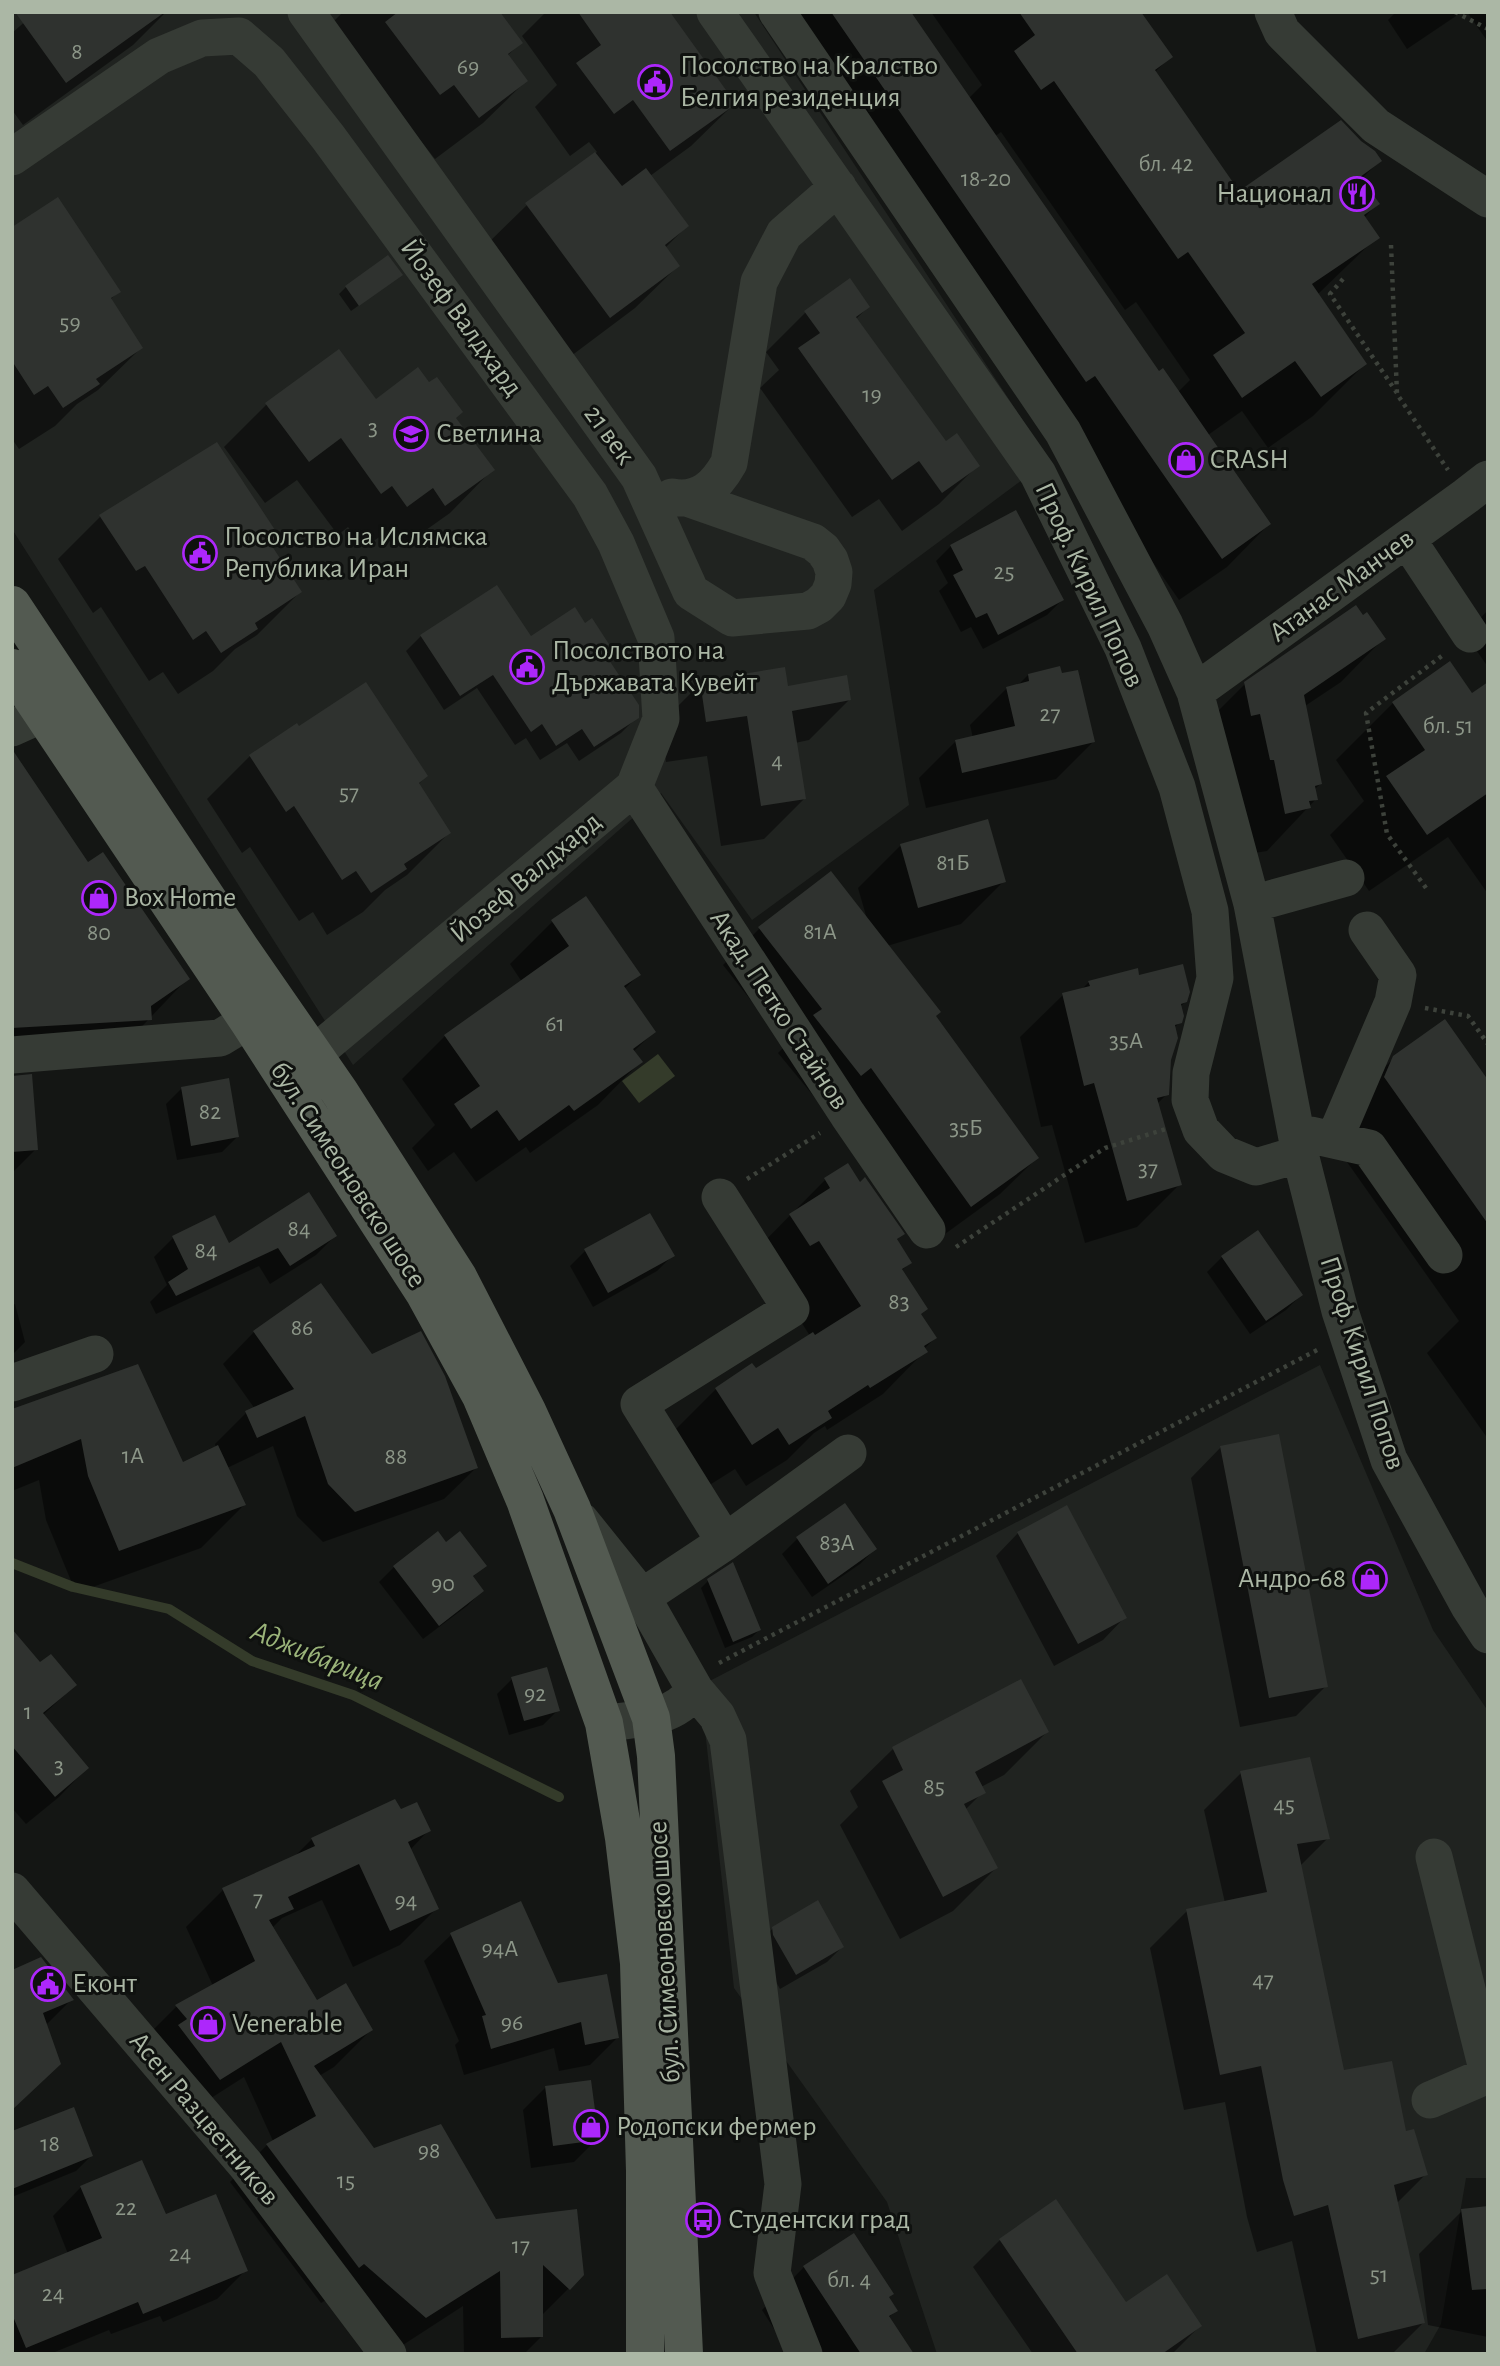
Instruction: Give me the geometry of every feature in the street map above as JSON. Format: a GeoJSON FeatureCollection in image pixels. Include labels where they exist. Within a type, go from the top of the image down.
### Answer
{"type":"FeatureCollection","features":[{"type":"Feature","properties":{"kind":"main road","name":"бул. Симеоновско шосе"},"geometry":{"type":"LineString","coordinates":[[12,605],[263,1012],[299,1066],[457,1277],[527,1411],[572,1509],[651,1718],[656,1756],[684,2354]]}},
{"type":"Feature","properties":{"kind":"main road","name":"бул. Симеоновско шосе"},"geometry":{"type":"LineString","coordinates":[[12,668],[28,721],[263,1012]]}},
{"type":"Feature","properties":{"kind":"main road","name":"бул. Симеоновско шосе"},"geometry":{"type":"LineString","coordinates":[[299,1066],[481,1396],[525,1500],[604,1723],[624,1838],[639,1963],[645,2171],[645,2354]]}},
{"type":"Feature","properties":{"kind":"street","name":"21 век"},"geometry":{"type":"LineString","coordinates":[[306,12],[639,477],[691,592],[732,618],[808,611],[828,596],[834,572],[830,560],[813,542],[690,499],[659,493],[639,477]]}},
{"type":"Feature","properties":{"kind":"street","name":"Проф. Кирил Попов"},"geometry":{"type":"LineString","coordinates":[[715,12],[1038,474],[1122,648],[1177,787],[1210,912],[1215,978],[1191,1073],[1190,1100],[1201,1130],[1224,1154],[1256,1167],[1298,1143]]}},
{"type":"Feature","properties":{"kind":"street","name":"Проф. Кирил Попов"},"geometry":{"type":"LineString","coordinates":[[777,12],[1063,432],[1165,625],[1195,692],[1252,904],[1298,1143],[1347,1334],[1388,1460],[1469,1606],[1488,1635]]}},
{"type":"Feature","properties":{"kind":"street"},"geometry":{"type":"LineString","coordinates":[[1273,12],[1282,32],[1377,126],[1488,199]]}},
{"type":"Feature","properties":{"kind":"street","name":"Йозеф Валдхард"},"geometry":{"type":"LineString","coordinates":[[12,157],[159,56],[202,38],[239,36],[270,62],[328,136],[590,495],[616,543],[656,638],[661,719],[634,788],[299,1066]]}},
{"type":"Feature","properties":{"kind":"street"},"geometry":{"type":"LineString","coordinates":[[690,499],[708,490],[720,478],[729,463],[759,282],[784,234],[838,187]]}},
{"type":"Feature","properties":{"kind":"street","name":"Атанас Манчев"},"geometry":{"type":"LineString","coordinates":[[1195,692],[1477,488]]}},
{"type":"Feature","properties":{"kind":"street"},"geometry":{"type":"LineString","coordinates":[[1407,539],[1471,634]]}},
{"type":"Feature","properties":{"kind":"street","name":"Акад. Петко Стайнов"},"geometry":{"type":"LineString","coordinates":[[634,788],[841,1105],[927,1230]]}},
{"type":"Feature","properties":{"kind":"street"},"geometry":{"type":"LineString","coordinates":[[1252,904],[1346,878]]}},
{"type":"Feature","properties":{"kind":"street"},"geometry":{"type":"LineString","coordinates":[[1334,1140],[1393,1002],[1398,975],[1367,930]]}},
{"type":"Feature","properties":{"kind":"street"},"geometry":{"type":"LineString","coordinates":[[12,1055],[220,1038],[263,1012]]}},
{"type":"Feature","properties":{"kind":"street"},"geometry":{"type":"LineString","coordinates":[[1298,1143],[1334,1140],[1369,1148],[1444,1255]]}},
{"type":"Feature","properties":{"kind":"street"},"geometry":{"type":"LineString","coordinates":[[720,1196],[791,1309],[639,1404],[725,1542]]}},
{"type":"Feature","properties":{"kind":"street"},"geometry":{"type":"LineString","coordinates":[[12,1383],[95,1354]]}},
{"type":"Feature","properties":{"kind":"street"},"geometry":{"type":"LineString","coordinates":[[642,1597],[725,1542],[848,1453]]}},
{"type":"Feature","properties":{"kind":"street","name":"бул. Симеоновско шосе"},"geometry":{"type":"LineString","coordinates":[[572,1509],[642,1597],[692,1684],[717,1716],[728,1740],[783,2184],[772,2273],[804,2354]]}},
{"type":"Feature","properties":{"kind":"street"},"geometry":{"type":"LineString","coordinates":[[604,1723],[651,1718],[672,1711],[686,1702],[692,1684]]}},
{"type":"Feature","properties":{"kind":"street"},"geometry":{"type":"LineString","coordinates":[[1430,2100],[1488,2074],[1434,1857]]}},
{"type":"Feature","properties":{"kind":"street","name":"Асен Разцветников"},"geometry":{"type":"LineString","coordinates":[[12,1891],[246,2165],[388,2354]]}},
{"type":"Feature","properties":{"kind":"path"},"geometry":{"type":"LineString","coordinates":[[1455,12],[1488,29]]}},
{"type":"Feature","properties":{"kind":"path"},"geometry":{"type":"LineString","coordinates":[[1391,245],[1397,394]]}},
{"type":"Feature","properties":{"kind":"path"},"geometry":{"type":"LineString","coordinates":[[1343,279],[1330,294],[1397,394],[1477,488]]}},
{"type":"Feature","properties":{"kind":"path"},"geometry":{"type":"LineString","coordinates":[[1426,888],[1387,834],[1366,713],[1471,634]]}},
{"type":"Feature","properties":{"kind":"path"},"geometry":{"type":"LineString","coordinates":[[1393,1002],[1468,1017],[1488,1044]]}},
{"type":"Feature","properties":{"kind":"path"},"geometry":{"type":"LineString","coordinates":[[927,1230],[941,1247],[949,1250],[956,1248],[1105,1148],[1198,1120]]}},
{"type":"Feature","properties":{"kind":"path"},"geometry":{"type":"LineString","coordinates":[[781,1158],[821,1133]]}},
{"type":"Feature","properties":{"kind":"path"},"geometry":{"type":"LineString","coordinates":[[692,1684],[1347,1334]]}},
{"type":"Feature","properties":{"kind":"shaded area"},"geometry":{"type":"Polygon","coordinates":[[[12,12],[754,12],[1049,460],[874,590],[909,805],[752,920],[661,793],[353,1065],[12,529],[12,12]]]}},
{"type":"Feature","properties":{"kind":"shaded area"},"geometry":{"type":"Polygon","coordinates":[[[658,1054],[675,1076],[639,1103],[622,1081],[658,1054]]]}},
{"type":"Feature","properties":{"kind":"shaded area"},"geometry":{"type":"Polygon","coordinates":[[[1320,1365],[1433,1630],[1488,1711],[1488,2178],[1466,2178],[1441,2324],[1424,2354],[937,2354],[887,2202],[734,1988],[700,1686],[1320,1365]]]}},
{"type":"Feature","properties":{"kind":"building"},"geometry":{"type":"Polygon","coordinates":[[[15,12],[165,12],[66,83],[15,12]]]}},
{"type":"Feature","properties":{"kind":"building"},"geometry":{"type":"Polygon","coordinates":[[[398,12],[500,12],[523,43],[508,54],[528,81],[479,118],[454,85],[440,95],[385,22],[398,12]]]}},
{"type":"Feature","properties":{"kind":"building","name":"Посолство на Кралство Белгия резиденция"},"geometry":{"type":"Polygon","coordinates":[[[578,12],[670,12],[736,104],[670,151],[633,100],[614,114],[576,63],[601,45],[578,12]]]}},
{"type":"Feature","properties":{"kind":"building"},"geometry":{"type":"Polygon","coordinates":[[[831,12],[911,12],[1159,371],[1163,368],[1271,524],[1222,559],[1095,376],[1086,382],[831,12]]]}},
{"type":"Feature","properties":{"kind":"building"},"geometry":{"type":"Polygon","coordinates":[[[1019,12],[1141,12],[1173,57],[1155,70],[1239,191],[1341,120],[1375,151],[1382,161],[1360,177],[1380,204],[1364,215],[1380,238],[1312,284],[1367,364],[1321,397],[1295,361],[1242,398],[1213,355],[1245,333],[1188,252],[1178,259],[1054,81],[1041,90],[1014,51],[1035,35],[1019,12]]]}},
{"type":"Feature","properties":{"kind":"building"},"geometry":{"type":"Polygon","coordinates":[[[595,152],[622,186],[646,168],[689,226],[665,245],[680,266],[610,318],[525,203],[595,152]]]}},
{"type":"Feature","properties":{"kind":"building"},"geometry":{"type":"Polygon","coordinates":[[[58,197],[121,292],[111,298],[143,348],[96,379],[100,384],[63,408],[48,386],[34,395],[12,361],[12,227],[58,197]]]}},
{"type":"Feature","properties":{"kind":"building"},"geometry":{"type":"Polygon","coordinates":[[[388,255],[403,275],[359,306],[345,286],[388,255]]]}},
{"type":"Feature","properties":{"kind":"building"},"geometry":{"type":"Polygon","coordinates":[[[850,278],[870,307],[856,317],[946,441],[957,433],[980,466],[942,493],[919,461],[892,480],[798,348],[820,333],[804,311],[850,278]]]}},
{"type":"Feature","properties":{"kind":"building"},"geometry":{"type":"Polygon","coordinates":[[[339,349],[376,399],[418,367],[429,382],[437,377],[463,412],[456,418],[495,470],[445,506],[433,488],[407,507],[392,486],[381,494],[341,438],[309,462],[265,403],[339,349]]]}},
{"type":"Feature","properties":{"kind":"building","name":"Посолство на Ислямска Република Иран"},"geometry":{"type":"Polygon","coordinates":[[[217,442],[279,536],[270,543],[302,592],[255,623],[258,629],[221,653],[206,631],[193,640],[145,566],[136,571],[99,515],[217,442]]]}},
{"type":"Feature","properties":{"kind":"building"},"geometry":{"type":"Polygon","coordinates":[[[1016,510],[1064,600],[998,635],[987,613],[976,618],[953,575],[963,570],[950,545],[1016,510]]]}},
{"type":"Feature","properties":{"kind":"building","name":"Посолството на Държавата Кувейт"},"geometry":{"type":"Polygon","coordinates":[[[497,585],[531,636],[575,607],[585,623],[592,618],[616,655],[609,660],[639,705],[639,718],[594,747],[582,729],[556,746],[542,724],[531,732],[493,675],[460,696],[420,635],[497,585]]]}},
{"type":"Feature","properties":{"kind":"building"},"geometry":{"type":"Polygon","coordinates":[[[1356,605],[1363,615],[1367,612],[1386,639],[1304,695],[1322,784],[1315,786],[1318,800],[1309,801],[1311,808],[1285,814],[1274,760],[1270,760],[1260,714],[1251,716],[1244,682],[1356,605]]]}},
{"type":"Feature","properties":{"kind":"building"},"geometry":{"type":"Polygon","coordinates":[[[1450,661],[1472,693],[1488,682],[1488,793],[1427,835],[1386,776],[1425,750],[1392,702],[1450,661]]]}},
{"type":"Feature","properties":{"kind":"building"},"geometry":{"type":"Polygon","coordinates":[[[1060,666],[1062,673],[1078,670],[1095,742],[962,773],[955,740],[1015,726],[1006,687],[1029,681],[1028,674],[1060,666]]]}},
{"type":"Feature","properties":{"kind":"building"},"geometry":{"type":"Polygon","coordinates":[[[785,667],[788,686],[847,675],[851,700],[792,711],[806,799],[761,806],[747,716],[706,722],[700,681],[785,667]]]}},
{"type":"Feature","properties":{"kind":"building"},"geometry":{"type":"Polygon","coordinates":[[[366,682],[428,776],[419,783],[451,833],[404,864],[407,869],[371,893],[356,871],[342,880],[294,806],[286,812],[249,755],[366,682]]]}},
{"type":"Feature","properties":{"kind":"building"},"geometry":{"type":"Polygon","coordinates":[[[12,749],[88,862],[103,852],[190,979],[151,1006],[152,1020],[12,1028],[12,749]]]}},
{"type":"Feature","properties":{"kind":"building"},"geometry":{"type":"Polygon","coordinates":[[[988,819],[1006,882],[918,908],[900,844],[988,819]]]}},
{"type":"Feature","properties":{"kind":"building"},"geometry":{"type":"Polygon","coordinates":[[[831,871],[941,1012],[936,1016],[1039,1158],[971,1207],[871,1068],[861,1076],[813,1015],[822,1009],[758,927],[831,871]]]}},
{"type":"Feature","properties":{"kind":"building"},"geometry":{"type":"Polygon","coordinates":[[[586,896],[641,975],[624,986],[656,1032],[633,1049],[643,1062],[574,1111],[569,1105],[519,1141],[497,1110],[471,1129],[454,1104],[480,1086],[444,1035],[569,946],[551,920],[586,896]]]}},
{"type":"Feature","properties":{"kind":"building"},"geometry":{"type":"Polygon","coordinates":[[[1183,964],[1190,992],[1187,1002],[1181,1004],[1184,1016],[1182,1023],[1175,1025],[1178,1038],[1171,1060],[1169,1095],[1157,1098],[1182,1185],[1127,1201],[1094,1083],[1084,1086],[1062,993],[1090,986],[1088,981],[1138,968],[1139,975],[1183,964]]]}},
{"type":"Feature","properties":{"kind":"building"},"geometry":{"type":"Polygon","coordinates":[[[1445,1019],[1488,1080],[1488,1224],[1384,1077],[1393,1056],[1445,1019]]]}},
{"type":"Feature","properties":{"kind":"building"},"geometry":{"type":"Polygon","coordinates":[[[32,1074],[38,1150],[12,1152],[12,1076],[32,1074]]]}},
{"type":"Feature","properties":{"kind":"building"},"geometry":{"type":"Polygon","coordinates":[[[229,1078],[239,1137],[191,1146],[181,1087],[229,1078]]]}},
{"type":"Feature","properties":{"kind":"building"},"geometry":{"type":"Polygon","coordinates":[[[848,1163],[860,1182],[865,1177],[905,1234],[897,1239],[912,1263],[902,1269],[928,1309],[921,1314],[937,1338],[924,1346],[928,1352],[828,1411],[832,1418],[789,1445],[778,1428],[752,1445],[715,1388],[752,1363],[756,1368],[861,1306],[819,1241],[810,1246],[789,1214],[830,1188],[824,1178],[848,1163]]]}},
{"type":"Feature","properties":{"kind":"building"},"geometry":{"type":"Polygon","coordinates":[[[309,1192],[337,1236],[290,1266],[278,1248],[176,1296],[168,1282],[188,1269],[172,1236],[215,1215],[229,1243],[309,1192]]]}},
{"type":"Feature","properties":{"kind":"building"},"geometry":{"type":"Polygon","coordinates":[[[650,1213],[675,1256],[608,1293],[584,1249],[650,1213]]]}},
{"type":"Feature","properties":{"kind":"building"},"geometry":{"type":"Polygon","coordinates":[[[1258,1230],[1303,1295],[1266,1321],[1221,1256],[1258,1230]]]}},
{"type":"Feature","properties":{"kind":"building"},"geometry":{"type":"Polygon","coordinates":[[[321,1283],[372,1354],[421,1331],[445,1376],[478,1468],[355,1512],[328,1484],[305,1416],[257,1438],[245,1411],[294,1389],[253,1331],[321,1283]]]}},
{"type":"Feature","properties":{"kind":"building"},"geometry":{"type":"Polygon","coordinates":[[[138,1364],[183,1462],[218,1445],[246,1505],[119,1551],[88,1476],[81,1439],[12,1468],[12,1409],[138,1364]]]}},
{"type":"Feature","properties":{"kind":"building"},"geometry":{"type":"Polygon","coordinates":[[[1279,1434],[1328,1687],[1269,1698],[1220,1446],[1279,1434]]]}},
{"type":"Feature","properties":{"kind":"building"},"geometry":{"type":"Polygon","coordinates":[[[845,1503],[877,1549],[828,1584],[796,1537],[845,1503]]]}},
{"type":"Feature","properties":{"kind":"building"},"geometry":{"type":"Polygon","coordinates":[[[1067,1505],[1127,1618],[1078,1644],[1017,1532],[1067,1505]]]}},
{"type":"Feature","properties":{"kind":"building"},"geometry":{"type":"Polygon","coordinates":[[[438,1531],[446,1542],[460,1531],[487,1566],[473,1576],[484,1591],[439,1626],[393,1566],[438,1531]]]}},
{"type":"Feature","properties":{"kind":"building"},"geometry":{"type":"Polygon","coordinates":[[[733,1562],[761,1630],[733,1642],[707,1579],[733,1562]]]}},
{"type":"Feature","properties":{"kind":"building"},"geometry":{"type":"Polygon","coordinates":[[[12,1629],[40,1662],[51,1654],[77,1685],[43,1713],[89,1768],[55,1797],[12,1746],[12,1629]]]}},
{"type":"Feature","properties":{"kind":"building"},"geometry":{"type":"Polygon","coordinates":[[[547,1667],[560,1711],[524,1721],[511,1677],[547,1667]]]}},
{"type":"Feature","properties":{"kind":"building"},"geometry":{"type":"Polygon","coordinates":[[[1021,1679],[1049,1732],[975,1772],[986,1793],[964,1804],[998,1868],[943,1897],[882,1781],[903,1770],[892,1747],[1021,1679]]]}},
{"type":"Feature","properties":{"kind":"building"},"geometry":{"type":"Polygon","coordinates":[[[1310,1757],[1330,1839],[1297,1844],[1344,2070],[1392,2061],[1406,2131],[1414,2129],[1428,2175],[1394,2185],[1425,2323],[1358,2339],[1328,2205],[1294,2216],[1283,2180],[1261,2066],[1220,2075],[1186,1909],[1267,1892],[1240,1771],[1310,1757]]]}},
{"type":"Feature","properties":{"kind":"building"},"geometry":{"type":"Polygon","coordinates":[[[395,1799],[401,1809],[417,1802],[431,1831],[408,1842],[439,1909],[390,1931],[359,1864],[288,1897],[294,1909],[269,1920],[317,2000],[346,1983],[373,2030],[314,2066],[374,2148],[441,2124],[496,2219],[577,2209],[584,2275],[570,2290],[543,2265],[543,2337],[501,2338],[500,2271],[426,2318],[364,2264],[359,2268],[266,2144],[316,2116],[281,2042],[220,2080],[178,2025],[187,2019],[175,2005],[255,1961],[222,1888],[315,1846],[311,1838],[395,1799]]]}},
{"type":"Feature","properties":{"kind":"building"},"geometry":{"type":"Polygon","coordinates":[[[818,1900],[844,1947],[796,1975],[773,1935],[772,1927],[818,1900]]]}},
{"type":"Feature","properties":{"kind":"building"},"geometry":{"type":"Polygon","coordinates":[[[521,1901],[558,1983],[607,1974],[619,2038],[585,2045],[581,2022],[491,2049],[482,2016],[486,2015],[450,1933],[521,1901]]]}},
{"type":"Feature","properties":{"kind":"building"},"geometry":{"type":"Polygon","coordinates":[[[41,1957],[74,2000],[43,2013],[61,2064],[12,2110],[12,1970],[41,1957]]]}},
{"type":"Feature","properties":{"kind":"building"},"geometry":{"type":"Polygon","coordinates":[[[591,2080],[599,2140],[553,2146],[545,2086],[591,2080]]]}},
{"type":"Feature","properties":{"kind":"building"},"geometry":{"type":"Polygon","coordinates":[[[74,2107],[93,2156],[12,2189],[12,2131],[74,2107]]]}},
{"type":"Feature","properties":{"kind":"building"},"geometry":{"type":"Polygon","coordinates":[[[142,2160],[166,2214],[216,2194],[248,2271],[143,2314],[138,2302],[26,2348],[12,2314],[12,2275],[102,2238],[80,2186],[142,2160]]]}},
{"type":"Feature","properties":{"kind":"building"},"geometry":{"type":"Polygon","coordinates":[[[1056,2199],[1126,2302],[1167,2274],[1202,2326],[1162,2354],[1078,2354],[999,2239],[1056,2199]]]}},
{"type":"Feature","properties":{"kind":"building"},"geometry":{"type":"Polygon","coordinates":[[[1488,2206],[1488,2289],[1472,2290],[1461,2209],[1488,2206]]]}},
{"type":"Feature","properties":{"kind":"building"},"geometry":{"type":"Polygon","coordinates":[[[854,2233],[894,2294],[889,2297],[898,2311],[889,2316],[914,2354],[861,2354],[803,2266],[854,2233]]]}},
{"type":"Feature","properties":{"kind":"waterway","name":"Аджибарица"},"geometry":{"type":"LineString","coordinates":[[12,1563],[73,1587],[169,1609],[252,1661],[353,1695],[559,1797]]}},
{"type":"Feature","properties":{"kind":"place","name":"Посолство на Кралство Белгия резиденция"},"geometry":{"type":"Point","coordinates":[655,82]}},
{"type":"Feature","properties":{"kind":"place","name":"Национал"},"geometry":{"type":"Point","coordinates":[1357,194]}},
{"type":"Feature","properties":{"kind":"place","name":"Светлина"},"geometry":{"type":"Point","coordinates":[411,434]}},
{"type":"Feature","properties":{"kind":"place","name":"CRASH"},"geometry":{"type":"Point","coordinates":[1186,460]}},
{"type":"Feature","properties":{"kind":"place","name":"Посолство на Ислямска Република Иран"},"geometry":{"type":"Point","coordinates":[200,553]}},
{"type":"Feature","properties":{"kind":"place","name":"Посолството на Държавата Кувейт"},"geometry":{"type":"Point","coordinates":[527,667]}},
{"type":"Feature","properties":{"kind":"place","name":"Box Home"},"geometry":{"type":"Point","coordinates":[99,898]}},
{"type":"Feature","properties":{"kind":"place","name":"Андро-68"},"geometry":{"type":"Point","coordinates":[1370,1579]}},
{"type":"Feature","properties":{"kind":"place","name":"Еконт"},"geometry":{"type":"Point","coordinates":[48,1984]}},
{"type":"Feature","properties":{"kind":"place","name":"Venerable"},"geometry":{"type":"Point","coordinates":[208,2024]}},
{"type":"Feature","properties":{"kind":"place","name":"Родопски фермер"},"geometry":{"type":"Point","coordinates":[591,2127]}},
{"type":"Feature","properties":{"kind":"place","name":"Студентски град"},"geometry":{"type":"Point","coordinates":[703,2220]}}]}
